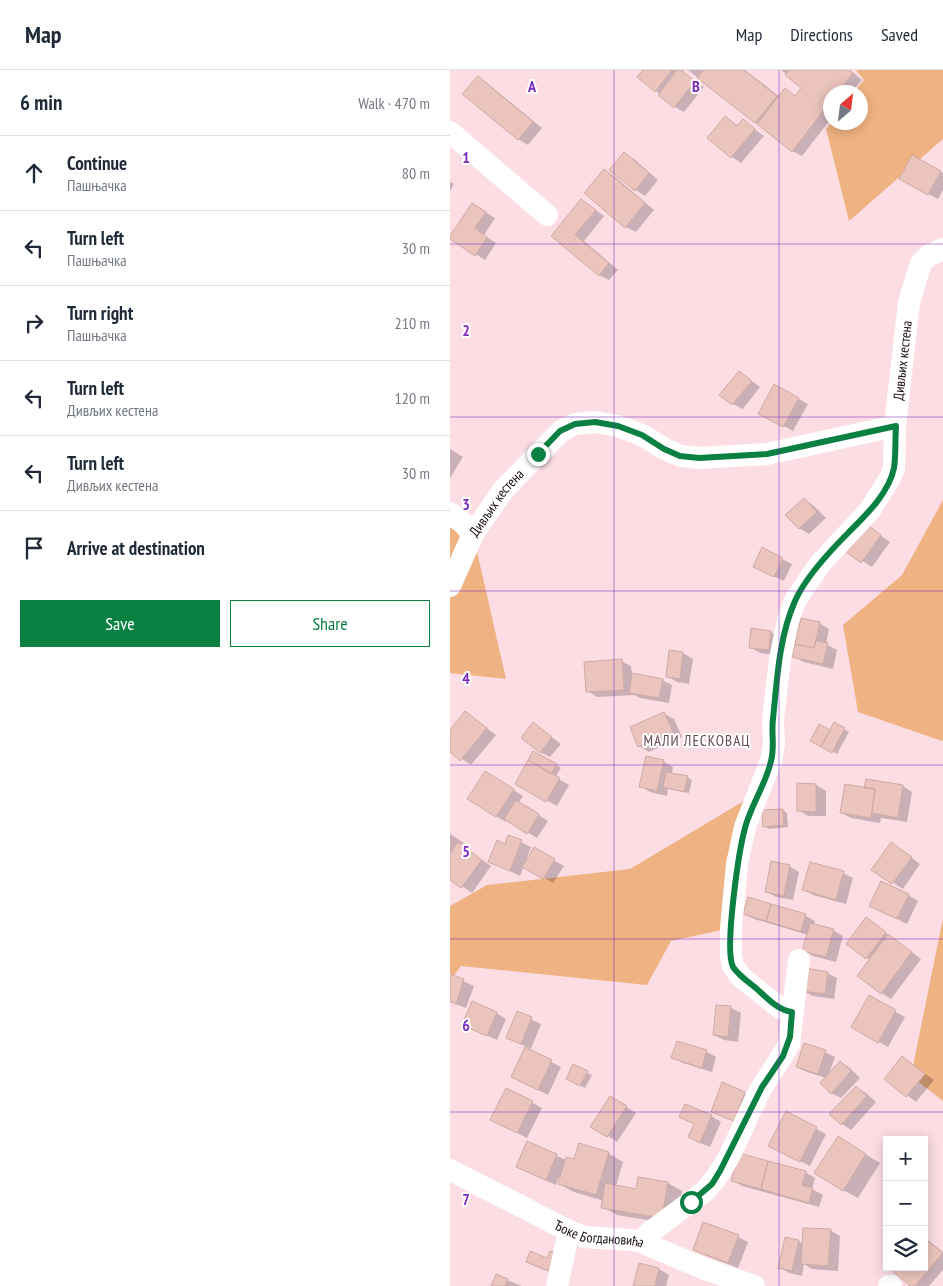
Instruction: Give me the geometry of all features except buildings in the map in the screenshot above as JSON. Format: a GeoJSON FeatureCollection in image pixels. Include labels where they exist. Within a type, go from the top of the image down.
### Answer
{"type":"FeatureCollection","features":[{"type":"Feature","properties":{"kind":"street"},"geometry":{"type":"LineString","coordinates":[[450,132],[547,214]]}},
{"type":"Feature","properties":{"kind":"street","name":"Дивљих кестена"},"geometry":{"type":"LineString","coordinates":[[450,586],[473,534],[504,489],[560,431],[575,424],[595,422],[618,426],[642,435],[664,449],[680,456],[699,458],[767,454],[896,426],[909,302],[921,263],[928,256],[943,249]]}},
{"type":"Feature","properties":{"kind":"street"},"geometry":{"type":"LineString","coordinates":[[792,1012],[780,1008],[742,977],[733,966],[730,956],[731,928],[737,864],[745,827],[771,761],[774,744],[773,720],[780,659],[788,620],[796,599],[819,565],[870,510],[884,491],[894,468],[896,426]]}},
{"type":"Feature","properties":{"kind":"street"},"geometry":{"type":"LineString","coordinates":[[450,513],[473,534]]}},
{"type":"Feature","properties":{"kind":"street"},"geometry":{"type":"LineString","coordinates":[[641,1242],[649,1233],[698,1197],[712,1184],[720,1171],[762,1087],[789,1044],[799,960]]}},
{"type":"Feature","properties":{"kind":"street","name":"Ђоке Богдановића"},"geometry":{"type":"LineString","coordinates":[[450,1170],[584,1237],[641,1242],[703,1277],[754,1286]]}},
{"type":"Feature","properties":{"kind":"street"},"geometry":{"type":"LineString","coordinates":[[557,1286],[569,1231]]}},
{"type":"Feature","properties":{"kind":"shaded area"},"geometry":{"type":"Polygon","coordinates":[[[856,70],[943,70],[943,139],[849,221],[826,130],[868,130],[868,85],[860,85],[864,80],[856,70]]]}},
{"type":"Feature","properties":{"kind":"shaded area"},"geometry":{"type":"Polygon","coordinates":[[[943,500],[942,741],[858,712],[843,625],[902,575],[943,500]]]}},
{"type":"Feature","properties":{"kind":"shaded area"},"geometry":{"type":"Polygon","coordinates":[[[450,513],[473,534],[506,679],[450,673],[450,513]]]}},
{"type":"Feature","properties":{"kind":"shaded area"},"geometry":{"type":"Polygon","coordinates":[[[759,792],[731,928],[671,941],[647,985],[461,966],[450,981],[450,906],[487,885],[630,869],[759,792]]]}},
{"type":"Feature","properties":{"kind":"shaded area"},"geometry":{"type":"Polygon","coordinates":[[[943,918],[943,1101],[911,1076],[943,918]]]}},
{"type":"Feature","properties":{"kind":"district","name":"МАЛИ ЛЕСКОВАЦ"},"geometry":{"type":"Point","coordinates":[697,741]}},
{"type":"Feature","properties":{"kind":"route"},"geometry":{"type":"LineString","coordinates":[[538,454],[560,431],[575,424],[595,422],[618,426],[642,435],[664,449],[680,456],[699,458],[767,454],[896,426],[894,468],[884,491],[870,510],[819,565],[796,599],[788,620],[780,659],[773,720],[774,744],[771,761],[745,827],[737,864],[730,956],[733,966],[742,977],[780,1008],[792,1012],[789,1044],[762,1087],[712,1184],[691,1202]]}}]}
